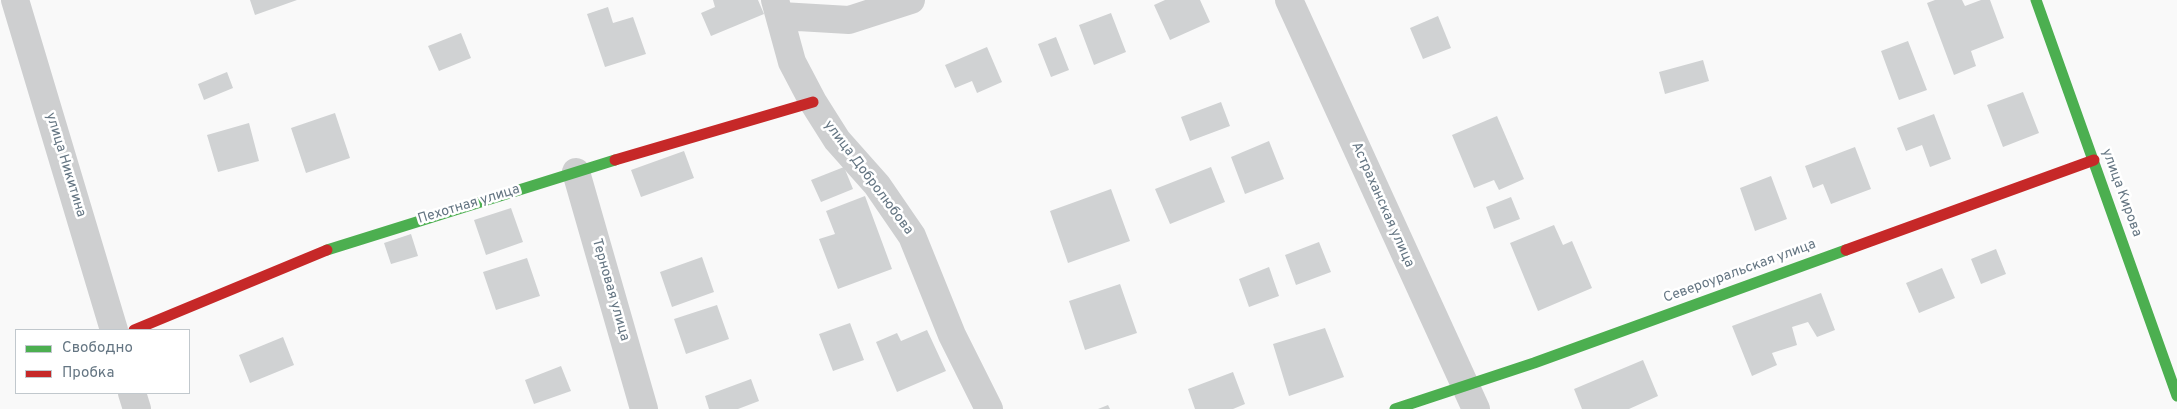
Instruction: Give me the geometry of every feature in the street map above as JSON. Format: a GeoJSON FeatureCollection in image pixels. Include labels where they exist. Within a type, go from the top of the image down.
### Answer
{"type":"FeatureCollection","features":[{"type":"Feature","properties":{"kind":"street","name":"улица Никитина"},"geometry":{"type":"LineString","coordinates":[[15,0],[114,329]]}},
{"type":"Feature","properties":{"kind":"street"},"geometry":{"type":"LineString","coordinates":[[778,8],[849,20],[911,0]]}},
{"type":"Feature","properties":{"kind":"street","name":"Астраханская улица"},"geometry":{"type":"LineString","coordinates":[[1289,0],[1476,409]]}},
{"type":"Feature","properties":{"kind":"street","name":"улица Кирова"},"geometry":{"type":"LineString","coordinates":[[2036,0],[2177,396]]}},
{"type":"Feature","properties":{"kind":"street","name":"улица Добролюбова"},"geometry":{"type":"LineString","coordinates":[[778,8],[792,62],[813,102],[837,140],[877,185],[912,236],[952,335],[989,409]]}},
{"type":"Feature","properties":{"kind":"street","name":"Пехотная улица"},"geometry":{"type":"LineString","coordinates":[[136,329],[323,251],[576,172],[813,102]]}},
{"type":"Feature","properties":{"kind":"street","name":"Североуральская улица"},"geometry":{"type":"LineString","coordinates":[[1395,409],[1534,363],[2094,160]]}},
{"type":"Feature","properties":{"kind":"street","name":"Терновая улица"},"geometry":{"type":"LineString","coordinates":[[576,172],[644,409]]}},
{"type":"Feature","properties":{"kind":"street"},"geometry":{"type":"LineString","coordinates":[[132,394],[137,409]]}},
{"type":"Feature","properties":{"kind":"building"},"geometry":{"type":"Polygon","coordinates":[[[250,0],[297,0],[255,15],[250,0]]]}},
{"type":"Feature","properties":{"kind":"building"},"geometry":{"type":"Polygon","coordinates":[[[713,0],[758,0],[764,14],[711,36],[701,13],[715,7],[713,0]]]}},
{"type":"Feature","properties":{"kind":"building"},"geometry":{"type":"Polygon","coordinates":[[[1165,0],[1200,0],[1210,22],[1170,40],[1154,5],[1165,0]]]}},
{"type":"Feature","properties":{"kind":"building"},"geometry":{"type":"Polygon","coordinates":[[[1935,0],[1962,0],[1965,6],[1981,0],[1990,0],[2004,38],[1971,51],[1976,66],[1954,75],[1927,3],[1935,0]]]}},
{"type":"Feature","properties":{"kind":"building"},"geometry":{"type":"Polygon","coordinates":[[[608,7],[613,23],[633,17],[646,54],[605,67],[587,14],[608,7]]]}},
{"type":"Feature","properties":{"kind":"building"},"geometry":{"type":"Polygon","coordinates":[[[1111,13],[1126,52],[1094,65],[1079,25],[1111,13]]]}},
{"type":"Feature","properties":{"kind":"building"},"geometry":{"type":"Polygon","coordinates":[[[1438,16],[1451,48],[1423,59],[1410,28],[1438,16]]]}},
{"type":"Feature","properties":{"kind":"building"},"geometry":{"type":"Polygon","coordinates":[[[461,33],[471,58],[439,71],[428,46],[461,33]]]}},
{"type":"Feature","properties":{"kind":"building"},"geometry":{"type":"Polygon","coordinates":[[[1056,37],[1069,70],[1051,77],[1038,44],[1056,37]]]}},
{"type":"Feature","properties":{"kind":"building"},"geometry":{"type":"Polygon","coordinates":[[[1908,41],[1927,90],[1899,100],[1881,51],[1908,41]]]}},
{"type":"Feature","properties":{"kind":"building"},"geometry":{"type":"Polygon","coordinates":[[[987,47],[1002,82],[977,93],[972,81],[955,88],[945,65],[987,47]]]}},
{"type":"Feature","properties":{"kind":"building"},"geometry":{"type":"Polygon","coordinates":[[[1703,60],[1709,81],[1665,94],[1659,72],[1703,60]]]}},
{"type":"Feature","properties":{"kind":"building"},"geometry":{"type":"Polygon","coordinates":[[[227,72],[233,88],[204,100],[198,84],[227,72]]]}},
{"type":"Feature","properties":{"kind":"building"},"geometry":{"type":"Polygon","coordinates":[[[2023,92],[2039,133],[2003,147],[1987,105],[2023,92]]]}},
{"type":"Feature","properties":{"kind":"building"},"geometry":{"type":"Polygon","coordinates":[[[1221,102],[1230,126],[1190,141],[1181,117],[1221,102]]]}},
{"type":"Feature","properties":{"kind":"building"},"geometry":{"type":"Polygon","coordinates":[[[335,113],[350,158],[306,173],[291,128],[335,113]]]}},
{"type":"Feature","properties":{"kind":"building"},"geometry":{"type":"Polygon","coordinates":[[[1934,114],[1951,159],[1930,167],[1922,145],[1906,151],[1897,128],[1934,114]]]}},
{"type":"Feature","properties":{"kind":"building"},"geometry":{"type":"Polygon","coordinates":[[[1497,116],[1524,179],[1499,190],[1494,180],[1474,188],[1452,135],[1497,116]]]}},
{"type":"Feature","properties":{"kind":"building"},"geometry":{"type":"Polygon","coordinates":[[[249,123],[259,161],[218,172],[207,135],[249,123]]]}},
{"type":"Feature","properties":{"kind":"building"},"geometry":{"type":"Polygon","coordinates":[[[1269,141],[1284,179],[1245,194],[1231,157],[1269,141]]]}},
{"type":"Feature","properties":{"kind":"building"},"geometry":{"type":"Polygon","coordinates":[[[1855,147],[1871,189],[1831,204],[1823,184],[1813,188],[1805,166],[1855,147]]]}},
{"type":"Feature","properties":{"kind":"building"},"geometry":{"type":"Polygon","coordinates":[[[684,151],[694,178],[641,197],[631,170],[684,151]]]}},
{"type":"Feature","properties":{"kind":"building"},"geometry":{"type":"Polygon","coordinates":[[[844,167],[853,189],[821,202],[811,180],[844,167]]]}},
{"type":"Feature","properties":{"kind":"building"},"geometry":{"type":"Polygon","coordinates":[[[1211,167],[1225,202],[1170,224],[1155,189],[1211,167]]]}},
{"type":"Feature","properties":{"kind":"building"},"geometry":{"type":"Polygon","coordinates":[[[1771,176],[1787,219],[1755,231],[1740,188],[1771,176]]]}},
{"type":"Feature","properties":{"kind":"building"},"geometry":{"type":"Polygon","coordinates":[[[1111,189],[1130,241],[1068,263],[1050,211],[1111,189]]]}},
{"type":"Feature","properties":{"kind":"building"},"geometry":{"type":"Polygon","coordinates":[[[865,196],[892,269],[838,289],[819,239],[835,234],[826,211],[865,196]]]}},
{"type":"Feature","properties":{"kind":"building"},"geometry":{"type":"Polygon","coordinates":[[[1511,197],[1520,219],[1494,229],[1486,207],[1511,197]]]}},
{"type":"Feature","properties":{"kind":"building"},"geometry":{"type":"Polygon","coordinates":[[[511,208],[523,242],[486,255],[474,220],[511,208]]]}},
{"type":"Feature","properties":{"kind":"building"},"geometry":{"type":"Polygon","coordinates":[[[1554,225],[1563,245],[1572,241],[1592,288],[1538,311],[1510,243],[1554,225]]]}},
{"type":"Feature","properties":{"kind":"building"},"geometry":{"type":"Polygon","coordinates":[[[411,234],[418,256],[391,264],[384,243],[411,234]]]}},
{"type":"Feature","properties":{"kind":"building"},"geometry":{"type":"Polygon","coordinates":[[[1319,242],[1331,272],[1296,285],[1285,255],[1319,242]]]}},
{"type":"Feature","properties":{"kind":"building"},"geometry":{"type":"Polygon","coordinates":[[[1996,249],[2006,274],[1981,284],[1971,259],[1996,249]]]}},
{"type":"Feature","properties":{"kind":"building"},"geometry":{"type":"Polygon","coordinates":[[[702,257],[714,292],[672,307],[660,272],[702,257]]]}},
{"type":"Feature","properties":{"kind":"building"},"geometry":{"type":"Polygon","coordinates":[[[527,258],[540,296],[496,310],[483,272],[527,258]]]}},
{"type":"Feature","properties":{"kind":"building"},"geometry":{"type":"Polygon","coordinates":[[[1269,267],[1279,296],[1249,307],[1239,279],[1269,267]]]}},
{"type":"Feature","properties":{"kind":"building"},"geometry":{"type":"Polygon","coordinates":[[[1942,268],[1955,298],[1919,313],[1906,283],[1942,268]]]}},
{"type":"Feature","properties":{"kind":"building"},"geometry":{"type":"Polygon","coordinates":[[[1120,284],[1137,333],[1085,350],[1069,301],[1120,284]]]}},
{"type":"Feature","properties":{"kind":"building"},"geometry":{"type":"Polygon","coordinates":[[[1821,293],[1835,330],[1817,337],[1808,322],[1792,327],[1797,345],[1772,353],[1777,365],[1752,376],[1732,326],[1821,293]]]}},
{"type":"Feature","properties":{"kind":"building"},"geometry":{"type":"Polygon","coordinates":[[[717,305],[729,339],[686,354],[674,319],[717,305]]]}},
{"type":"Feature","properties":{"kind":"building"},"geometry":{"type":"Polygon","coordinates":[[[850,323],[864,360],[833,371],[819,334],[850,323]]]}},
{"type":"Feature","properties":{"kind":"building"},"geometry":{"type":"Polygon","coordinates":[[[1325,328],[1344,377],[1289,396],[1273,344],[1325,328]]]}},
{"type":"Feature","properties":{"kind":"building"},"geometry":{"type":"Polygon","coordinates":[[[927,330],[946,371],[897,392],[876,342],[897,333],[901,341],[927,330]]]}},
{"type":"Feature","properties":{"kind":"building"},"geometry":{"type":"Polygon","coordinates":[[[283,337],[294,365],[250,383],[239,355],[283,337]]]}},
{"type":"Feature","properties":{"kind":"building"},"geometry":{"type":"Polygon","coordinates":[[[1643,360],[1658,396],[1629,409],[1582,409],[1574,389],[1643,360]]]}},
{"type":"Feature","properties":{"kind":"building"},"geometry":{"type":"Polygon","coordinates":[[[561,366],[571,391],[534,404],[525,380],[561,366]]]}},
{"type":"Feature","properties":{"kind":"building"},"geometry":{"type":"Polygon","coordinates":[[[1233,372],[1245,404],[1233,409],[1195,409],[1188,389],[1233,372]]]}},
{"type":"Feature","properties":{"kind":"building"},"geometry":{"type":"Polygon","coordinates":[[[751,379],[759,401],[738,409],[709,409],[705,396],[751,379]]]}},
{"type":"Feature","properties":{"kind":"building"},"geometry":{"type":"Polygon","coordinates":[[[1108,405],[1110,409],[1098,409],[1108,405]]]}},
{"type":"Feature","properties":{"kind":"traffic: fast"},"geometry":{"type":"LineString","coordinates":[[2036,0],[2177,396]]}},
{"type":"Feature","properties":{"kind":"traffic: fast"},"geometry":{"type":"LineString","coordinates":[[327,250],[615,160]]}},
{"type":"Feature","properties":{"kind":"traffic: fast"},"geometry":{"type":"LineString","coordinates":[[1395,409],[1534,363],[1846,250]]}},
{"type":"Feature","properties":{"kind":"traffic: jam"},"geometry":{"type":"LineString","coordinates":[[615,160],[813,102]]}},
{"type":"Feature","properties":{"kind":"traffic: jam"},"geometry":{"type":"LineString","coordinates":[[1846,250],[2094,160]]}},
{"type":"Feature","properties":{"kind":"traffic: jam"},"geometry":{"type":"LineString","coordinates":[[136,329],[327,250]]}}]}
